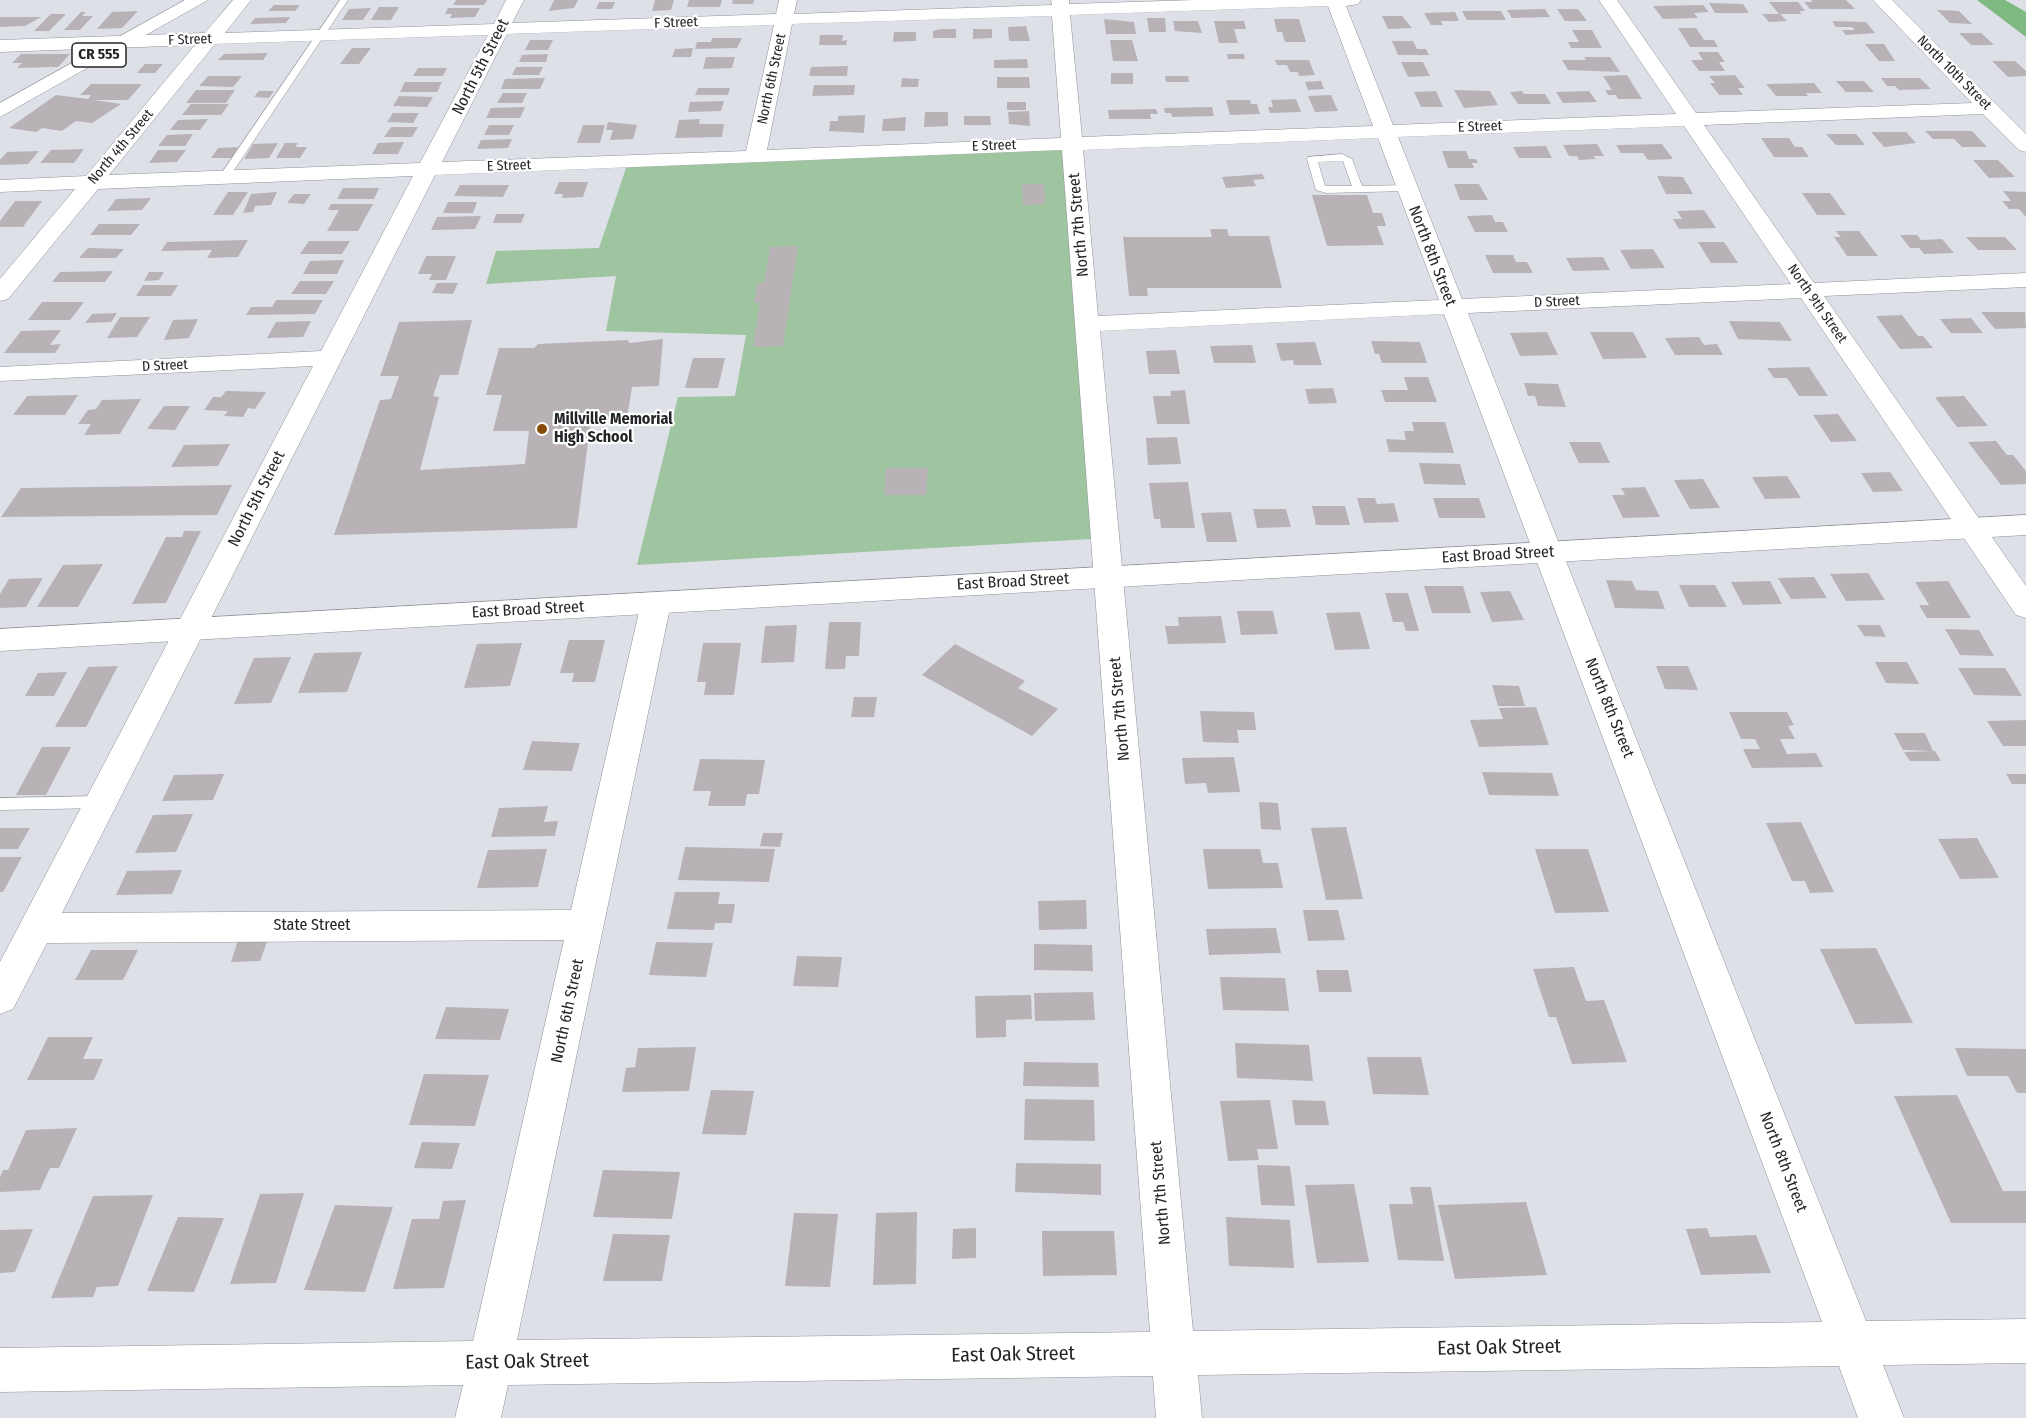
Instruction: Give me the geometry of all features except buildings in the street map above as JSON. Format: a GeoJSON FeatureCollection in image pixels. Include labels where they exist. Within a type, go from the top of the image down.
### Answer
{"type":"FeatureCollection","features":[{"type":"Feature","properties":{"kind":"main road","name":"CR 555"},"geometry":{"type":"LineString","coordinates":[[0,111],[199,0]]}},
{"type":"Feature","properties":{"kind":"main road","name":"East Broad Street"},"geometry":{"type":"LineString","coordinates":[[0,640],[2026,525]]}},
{"type":"Feature","properties":{"kind":"street","name":"North 4th Street"},"geometry":{"type":"LineString","coordinates":[[0,294],[242,0]]}},
{"type":"Feature","properties":{"kind":"street","name":"North 5th Street"},"geometry":{"type":"LineString","coordinates":[[0,998],[515,0]]}},
{"type":"Feature","properties":{"kind":"street","name":"North 6th Street"},"geometry":{"type":"LineString","coordinates":[[755,157],[788,0]]}},
{"type":"Feature","properties":{"kind":"street","name":"North 8th Street"},"geometry":{"type":"LineString","coordinates":[[1335,0],[1451,307],[1881,1418]]}},
{"type":"Feature","properties":{"kind":"street","name":"F Street"},"geometry":{"type":"LineString","coordinates":[[0,46],[784,20],[1060,5],[1352,0]]}},
{"type":"Feature","properties":{"kind":"street","name":"North 9th Street"},"geometry":{"type":"LineString","coordinates":[[1608,0],[2026,608]]}},
{"type":"Feature","properties":{"kind":"street","name":"North 10th Street"},"geometry":{"type":"LineString","coordinates":[[1882,0],[2026,146]]}},
{"type":"Feature","properties":{"kind":"street","name":"North 7th Street"},"geometry":{"type":"LineString","coordinates":[[1060,5],[1179,1418]]}},
{"type":"Feature","properties":{"kind":"street","name":"E Street"},"geometry":{"type":"LineString","coordinates":[[0,186],[1988,108]]}},
{"type":"Feature","properties":{"kind":"street","name":"D Street"},"geometry":{"type":"LineString","coordinates":[[1088,324],[2026,280]]}},
{"type":"Feature","properties":{"kind":"street","name":"D Street"},"geometry":{"type":"LineString","coordinates":[[0,374],[330,358]]}},
{"type":"Feature","properties":{"kind":"street","name":"North 6th Street"},"geometry":{"type":"LineString","coordinates":[[478,1418],[656,603]]}},
{"type":"Feature","properties":{"kind":"street","name":"State Street"},"geometry":{"type":"LineString","coordinates":[[37,928],[587,925]]}},
{"type":"Feature","properties":{"kind":"street","name":"East Oak Street"},"geometry":{"type":"LineString","coordinates":[[0,1370],[2026,1341]]}},
{"type":"Feature","properties":{"kind":"lane"},"geometry":{"type":"LineString","coordinates":[[224,177],[344,0]]}},
{"type":"Feature","properties":{"kind":"lane"},"geometry":{"type":"LineString","coordinates":[[1358,189],[1347,159],[1326,157],[1312,159],[1320,188],[1358,189],[1406,188]]}},
{"type":"Feature","properties":{"kind":"lane"},"geometry":{"type":"LineString","coordinates":[[0,804],[101,802]]}},
{"type":"Feature","properties":{"kind":"green space"},"geometry":{"type":"Polygon","coordinates":[[[1977,0],[2005,0],[2026,12],[2026,37],[1977,0]]]}},
{"type":"Feature","properties":{"kind":"green space"},"geometry":{"type":"Polygon","coordinates":[[[1072,145],[1108,538],[637,565],[678,397],[735,396],[746,335],[606,331],[616,276],[486,284],[496,251],[599,248],[627,165],[1072,145]]]}},
{"type":"Feature","properties":{"kind":"place","name":"Millville Memorial High School"},"geometry":{"type":"Point","coordinates":[542,429]}}]}
